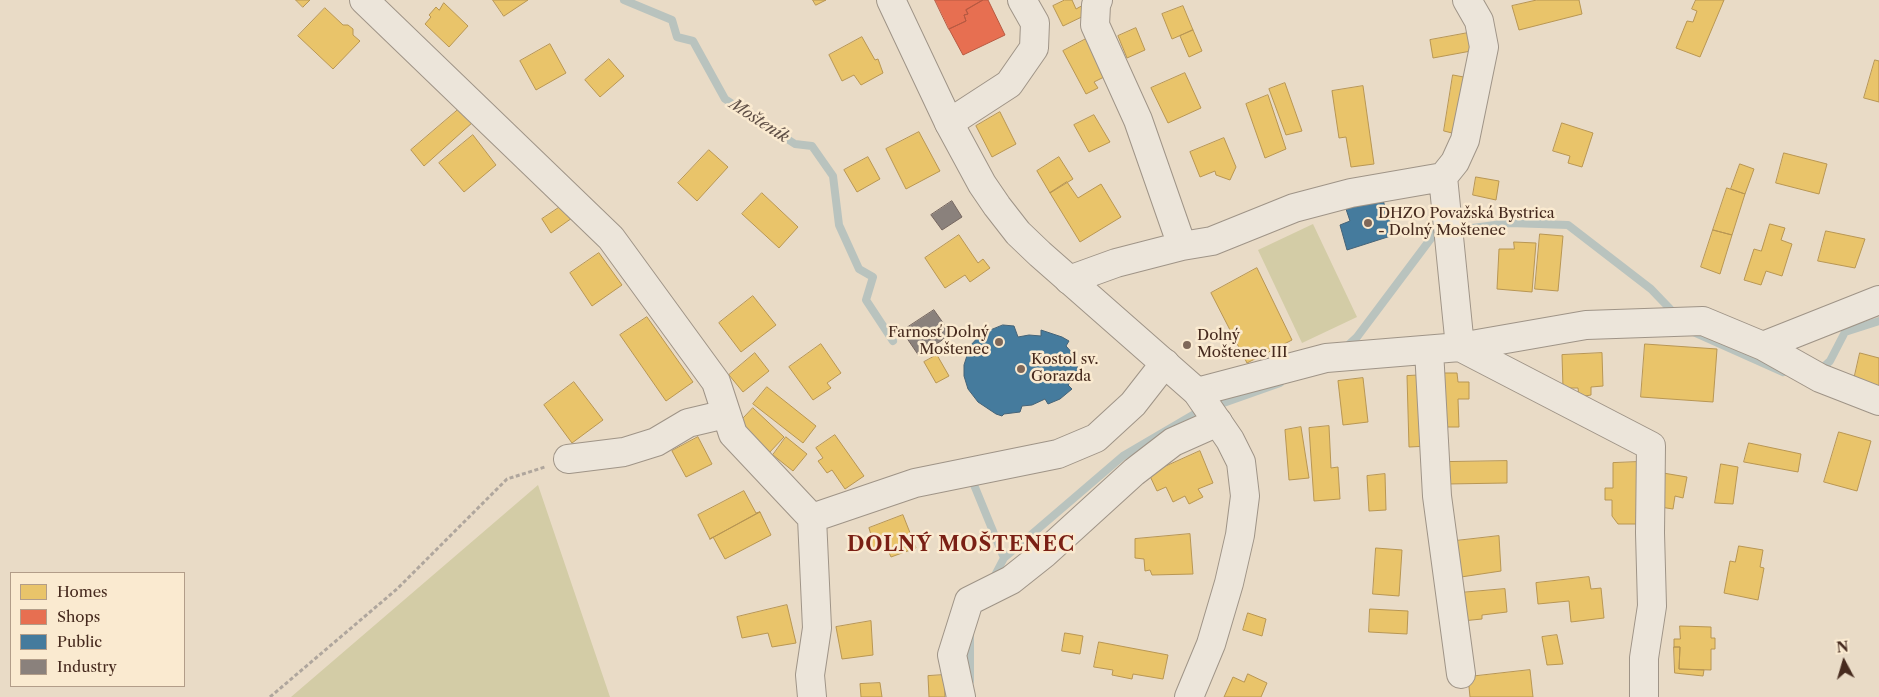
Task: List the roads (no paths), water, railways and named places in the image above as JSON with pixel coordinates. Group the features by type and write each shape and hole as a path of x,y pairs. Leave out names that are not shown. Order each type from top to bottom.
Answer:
{"street":[{"path":"364,0 612,238 716,382 732,434 812,518 817,628 810,675 812,697"},
{"path":"891,0 949,123 982,184 997,206 1018,233 1200,395 1241,462 1245,496 1240,535 1229,583 1211,644 1189,697"},
{"path":"949,123 1009,84 1034,48 1035,24 1022,0"},
{"path":"1098,0 1095,25 1138,120 1182,246"},
{"path":"1069,280 1116,263 1182,246 1212,241 1294,208 1351,193 1443,177 1455,162 1465,140 1484,48 1479,21 1468,0"},
{"path":"1443,177 1450,231 1460,347"},
{"path":"1763,346 1879,300"},
{"path":"1200,395 1337,357 1460,347 1586,325 1703,321 1763,346 1815,375 1879,401"},
{"path":"1460,347 1651,446 1650,533 1652,606 1644,658 1644,697"},
{"path":"1428,350 1437,496 1461,674"},
{"path":"812,518 915,483 1058,454 1096,438 1133,404 1165,363"},
{"path":"568,459 624,452 656,442 688,423 726,414"},
{"path":"961,697 952,655 969,602 1011,580 1045,553 1134,472 1173,442 1218,422"}],"waterway":[{"name":"Mošteník","path":"624,0 672,20 677,37 693,41 725,99 795,144 812,146 833,176 839,225 859,269 873,277 866,300 893,341"},
{"path":"1344,349 1357,337 1435,233 1510,223 1568,225 1651,289 1675,314"},
{"path":"1819,371 1830,361 1845,332 1879,321"},
{"path":"1689,330 1783,372"},
{"path":"1004,558 1123,456 1198,412 1280,383"},
{"name":"Mošteník","path":"972,480 1004,558 992,581"},
{"name":"Mošteník","path":"970,635 970,681"}],"place":[{"name":"DHZO Považská Bystrica - Dolný Moštenec","path":"1368,223"},
{"name":"Farnosť Dolný Moštenec","path":"999,342"},
{"name":"Dolný Moštenec III","path":"1187,345"},
{"name":"Kostol sv. Gorazda","path":"1021,369"}],"district":[{"name":"DOLNÝ MOŠTENEC","path":"961,545"}]}
